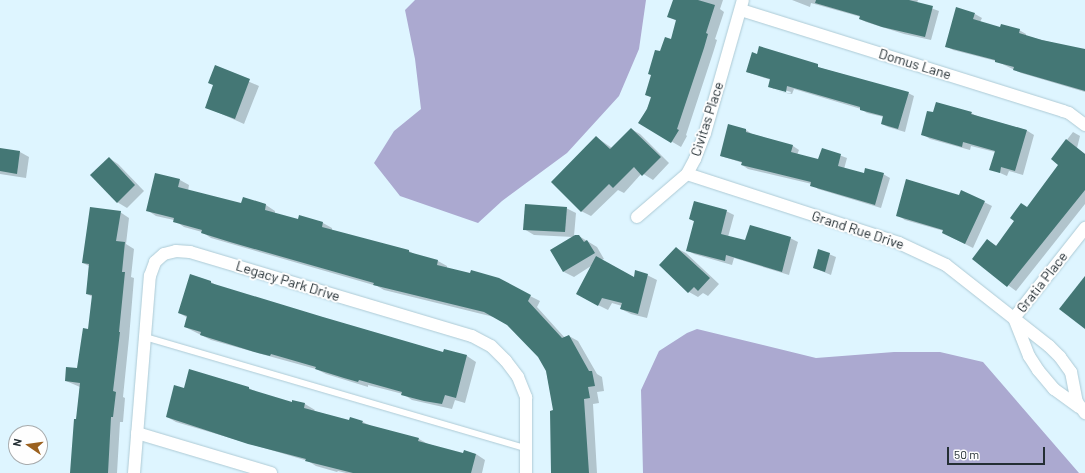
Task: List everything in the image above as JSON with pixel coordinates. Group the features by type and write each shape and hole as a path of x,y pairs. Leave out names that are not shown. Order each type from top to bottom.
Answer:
{"street":[{"name":"Domus Lane","path":"742,5 1069,113 1085,125"},
{"name":"Civitas Place","path":"637,217 686,174 702,140 742,5"},
{"name":"Grand Rue Drive","path":"686,174 915,250 956,271 1049,346 1068,365 1074,380 1077,402 1083,411"},
{"name":"Gratia Place","path":"1014,318 1085,228"},
{"name":"Legacy Park Drive","path":"134,473 150,276 155,262 164,254 176,251 190,252 472,336 491,346 506,361 518,377 526,397 526,473"},
{"name":"Grand Rue Drive","path":"1014,318 1029,356 1042,375 1054,390 1083,411"},
{"path":"137,433 271,473"}],"lane":[{"path":"145,337 525,448"}],"water":[{"path":"415,0 646,0 639,49 619,96 567,153 502,201 478,223 400,196 374,163 394,131 421,109 415,59 405,10"},
{"path":"697,329 816,358 894,352 940,352 983,362 1079,473 643,473 641,390 659,351 687,333"}],"building":[{"path":"673,0 698,0 715,5 706,33 708,34 704,48 677,129 679,130 671,143 638,123 647,109 651,97 645,95 651,75 648,74 655,50 660,51 665,37 671,39 676,20 667,17"},
{"path":"816,0 909,0 933,6 925,37 882,27 859,19 860,16 815,3"},
{"path":"956,7 975,13 973,19 1000,27 1001,24 1020,29 1019,33 1042,40 1085,49 1085,91 1013,70 1014,67 995,62 995,60 945,47"},
{"path":"759,46 818,64 818,67 909,92 898,129 881,124 883,116 860,110 860,107 787,86 786,92 768,87 770,79 746,72 752,52 757,54"},
{"path":"215,65 250,79 235,119 205,108 213,85 208,83"},
{"path":"936,102 1027,130 1015,171 1001,167 1000,173 989,170 995,151 963,142 962,147 921,135 927,111 933,112"},
{"path":"728,124 746,129 746,132 793,145 791,152 818,159 822,148 841,154 838,166 864,173 865,168 884,173 875,205 810,186 811,182 741,165 742,162 720,156"},
{"path":"631,128 661,157 642,176 634,167 613,188 609,184 581,212 551,182 596,136 610,149"},
{"path":"1066,139 1085,154 1085,190 1007,287 972,259 987,239 996,246 1014,221 1010,218 1021,203 1027,207 1058,165 1051,159"},
{"path":"0,148 20,151 17,174 0,171"},
{"path":"109,157 135,185 117,203 90,175"},
{"path":"155,173 180,179 178,187 241,203 243,197 266,204 265,210 298,219 299,215 323,222 322,227 409,250 409,252 438,260 437,265 470,273 471,270 499,278 531,295 528,301 562,338 569,335 589,371 592,371 595,386 588,387 590,398 584,399 589,473 551,473 550,411 553,410 546,371 538,357 507,325 484,312 373,285 374,283 201,233 202,230 173,222 174,218 146,211"},
{"path":"906,179 959,195 961,190 985,201 965,244 942,233 943,230 896,216"},
{"path":"694,201 727,210 721,234 745,240 750,225 791,237 782,272 726,255 725,261 686,251 694,221 689,219"},
{"path":"525,204 567,207 565,232 523,230"},
{"path":"90,207 121,211 116,241 125,242 122,272 125,272 113,391 116,392 113,417 111,417 108,473 70,473 74,419 76,419 80,383 65,381 66,367 77,368 83,328 88,329 92,295 86,294 89,264 82,263"},
{"path":"575,235 579,235 584,242 587,240 595,253 563,272 550,250"},
{"path":"676,247 710,278 698,291 694,287 688,293 659,265"},
{"path":"818,249 830,253 825,272 813,268"},
{"path":"596,256 634,277 635,270 648,274 638,314 620,309 622,303 602,298 598,306 576,294"},
{"path":"190,274 211,281 211,283 323,317 443,352 444,349 467,355 456,398 445,395 442,404 424,401 401,395 402,392 359,380 358,382 315,369 316,367 271,354 270,356 258,353 200,335 201,332 184,327 187,316 178,313"},
{"path":"1085,276 1085,329 1059,309"},
{"path":"189,369 292,402 292,400 305,403 304,408 349,420 350,417 363,421 362,423 419,438 418,441 463,453 464,450 476,454 471,473 353,473 305,461 306,459 248,444 166,417 174,385 184,388"}]}
